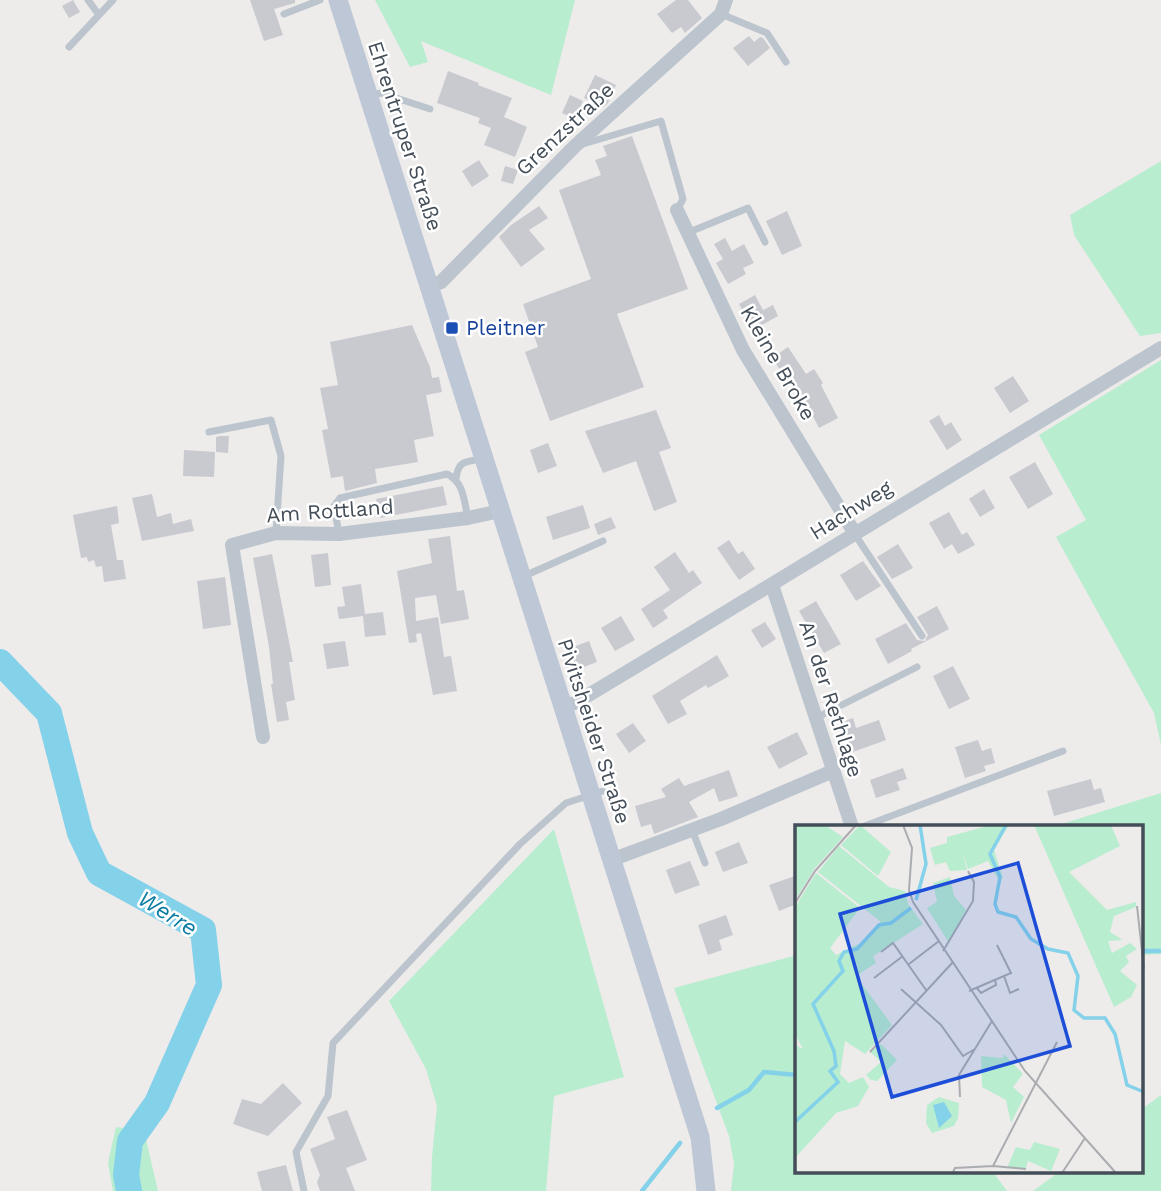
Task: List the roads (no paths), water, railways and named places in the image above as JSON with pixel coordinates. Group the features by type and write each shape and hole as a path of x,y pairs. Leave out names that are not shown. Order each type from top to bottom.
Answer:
{"main road":[{"name":"Ehrentruper Straße","path":"338,0 429,286"},
{"name":"Pivitsheider Straße","path":"429,286 483,458 506,509 521,578 562,706 597,794 611,860 700,1137 706,1191"}],"street":[{"name":"Grenzstraße","path":"429,286 441,282 575,146 721,14 726,0"},
{"name":"Kleine Broke","path":"677,210 743,350 853,532"},
{"name":"Hachweg","path":"562,706 592,694 772,585 853,532 1161,348"},
{"name":"Am Rottland","path":"263,737 232,545 276,533 339,534 468,519 506,509"},
{"name":"An der Rethlage","path":"772,585 851,825"},
{"path":"611,860 692,830 833,771"}],"lane":[{"path":"88,0 99,16"},
{"path":"69,47 113,0"},
{"path":"284,13 320,0"},
{"path":"721,14 767,33 786,62"},
{"path":"368,96 381,93 430,109"},
{"path":"575,146 661,121 683,199 677,210"},
{"path":"686,233 748,208 765,242"},
{"path":"209,432 271,420 281,456 276,533"},
{"path":"456,479 457,468 462,463 483,458"},
{"path":"339,534 334,506 340,498 447,474 460,485 468,519"},
{"path":"853,532 922,636"},
{"path":"521,578 603,541"},
{"path":"815,718 917,667"},
{"path":"867,825 1063,751"},
{"path":"303,1191 296,1152 328,1096 333,1043 520,844 566,803 597,794"},
{"path":"692,830 705,863"}],"waterway":[{"name":"Werre","path":"0,662 49,713 80,833 99,873 203,930 209,985 157,1103 130,1141 126,1175 129,1191"},
{"path":"1144,951 1161,951"},
{"path":"717,1108 749,1090 764,1072 795,1075"},
{"path":"642,1191 680,1143"}],"place":[{"name":"Pleitner","path":"452,328"}]}
